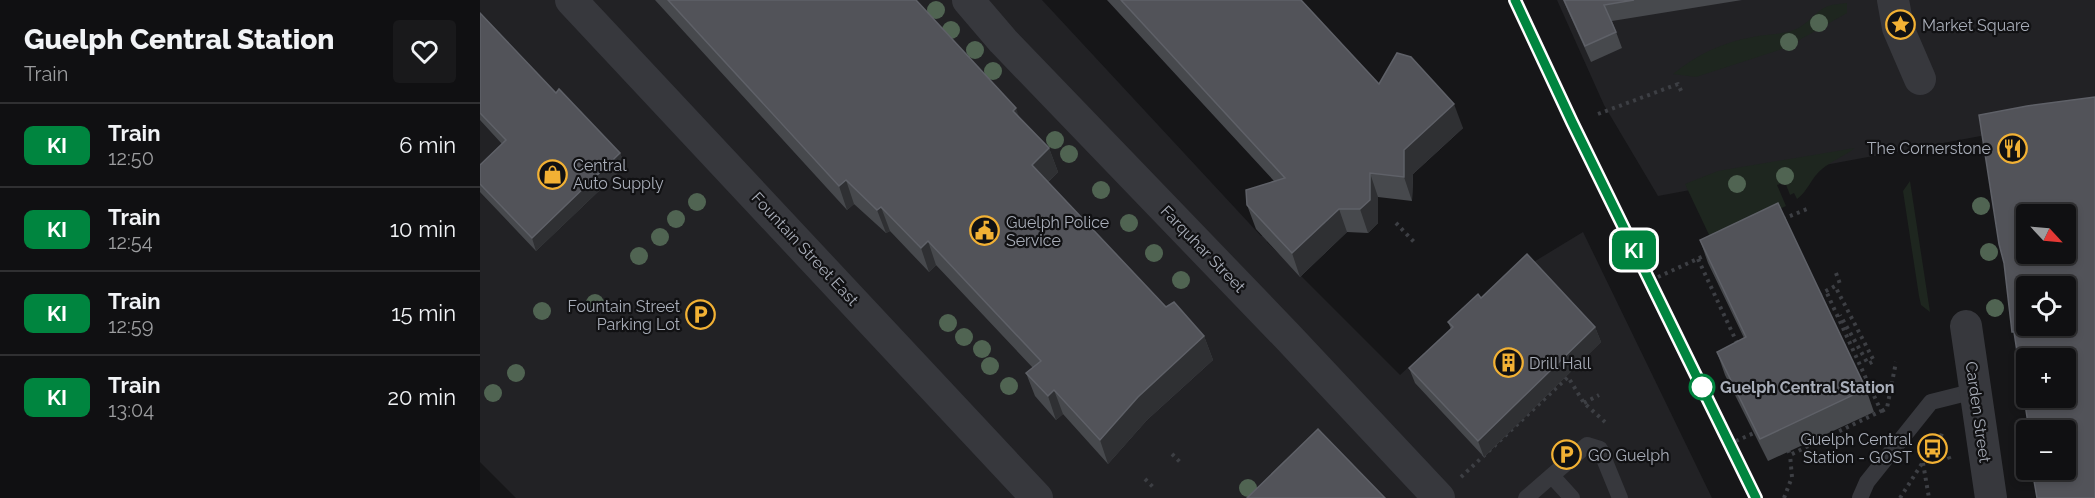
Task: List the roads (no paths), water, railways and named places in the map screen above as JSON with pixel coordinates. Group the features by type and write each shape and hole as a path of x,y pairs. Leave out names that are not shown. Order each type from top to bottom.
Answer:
{"street":[{"name":"Fountain Street East","path":"572,0 1037,498"},
{"name":"Farquhar Street","path":"968,0 1003,41 1322,374 1450,488"},
{"path":"1893,0 1898,28 1920,79"},
{"name":"Carden Street","path":"1966,326 1991,498"}],"lane":[{"path":"1860,498 1867,482 1931,402 1975,391"},
{"path":"1526,498 1587,445 1600,449 1620,498"},
{"path":"1552,476 1572,498"}],"railway":[{"path":"1515,0 1572,122 1756,498"}],"train":[{"name":"KI","path":"1515,0 1572,122 1756,498"}],"place":[{"name":"Market Square","path":"1901,25"},
{"name":"The Cornerstone","path":"2012,148"},
{"name":"Central Auto Supply","path":"552,174"},
{"name":"Guelph Police Service","path":"985,231"},
{"name":"Fountain Street Parking Lot","path":"701,315"},
{"name":"Drill Hall","path":"1508,363"},
{"name":"Guelph Central Station","path":"1702,387"},
{"name":"Guelph Central Station - GOST","path":"1933,448"},
{"name":"GO Guelph","path":"1567,455"}]}
